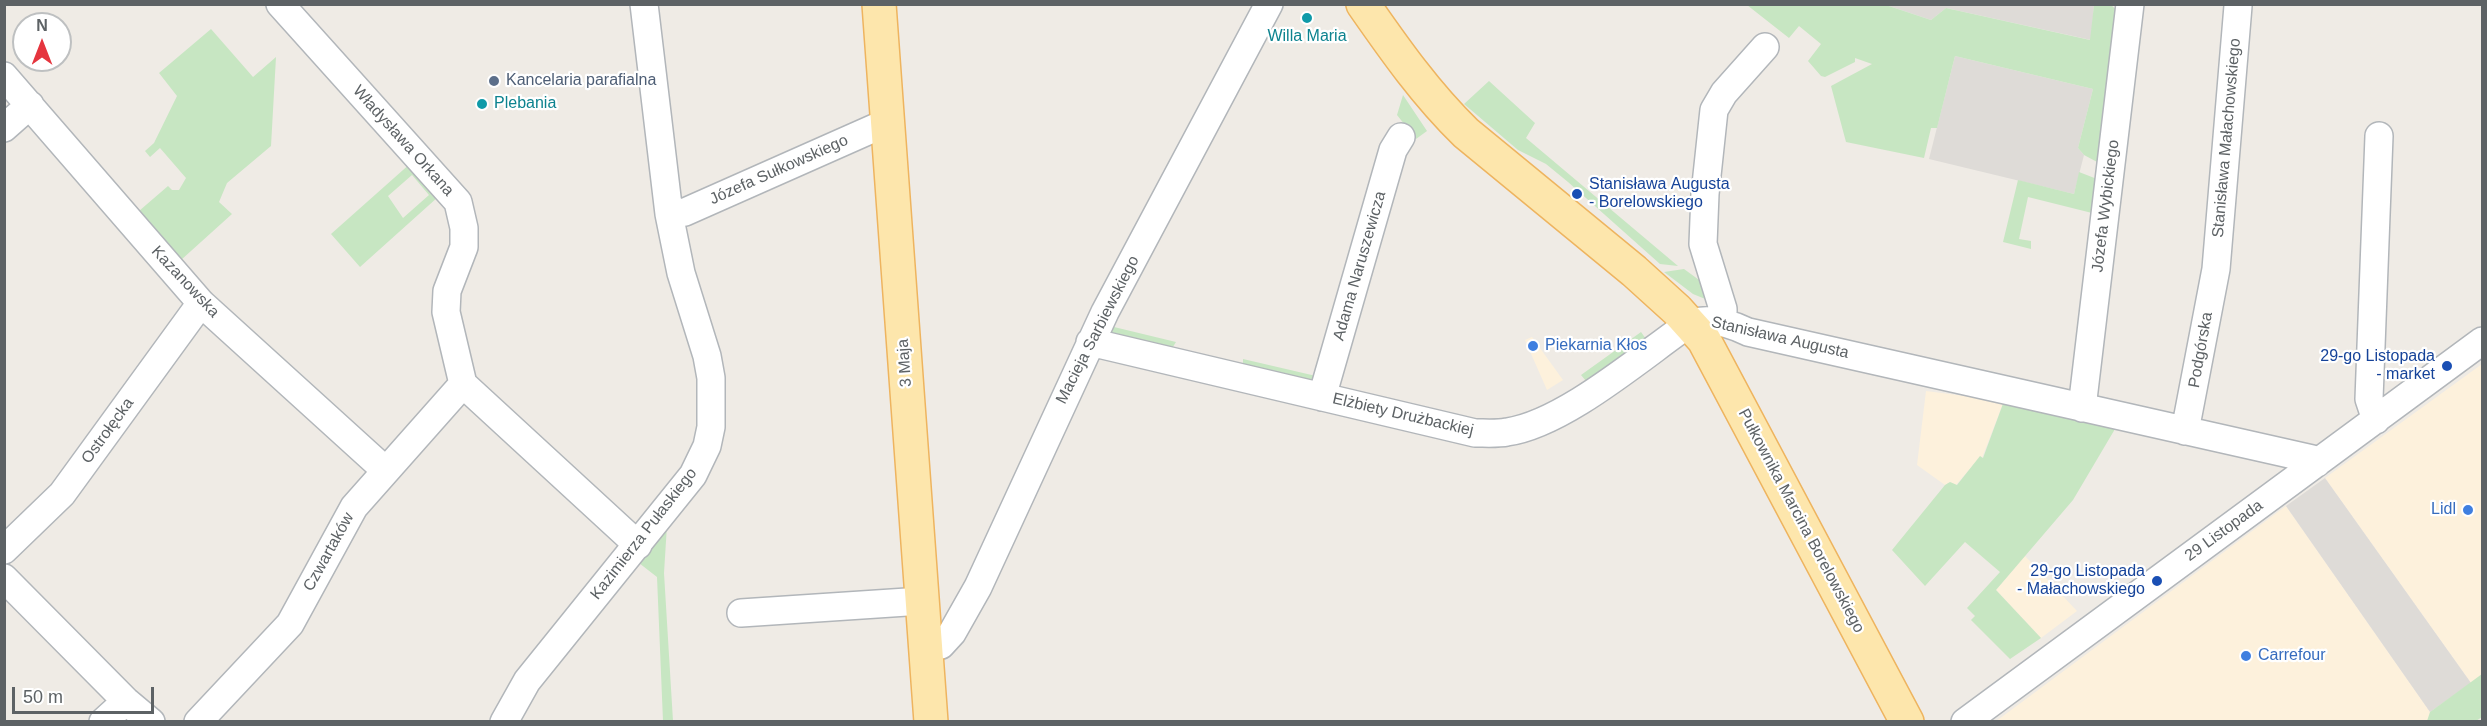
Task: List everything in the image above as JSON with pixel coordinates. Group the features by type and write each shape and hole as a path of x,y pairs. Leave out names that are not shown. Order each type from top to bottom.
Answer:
{"main road":[{"name":"3 Maja","path":"879,4 931,722"},
{"name":"Stanisława Augusta","path":"1363,4 1411,73 1466,133 1634,271 1690,323"},
{"name":"Pułkownika Marcina Borelowskiego","path":"1690,323 1722,372 1907,722"}],"street":[{"name":"Władysława Orkana","path":"280,4 458,202 465,239 447,291 446,312 463,384"},
{"name":"Kazimierza Pułaskiego","path":"504,722 527,681 638,545 697,468 707,446 711,427 711,378 707,356 681,273 669,214 644,4"},
{"name":"Macieja Sarbiewskiego","path":"926,646 941,645 952,633 978,587 1090,342 1269,4"},
{"name":"Józefa Wybickiego","path":"2082,408 2130,4"},
{"name":"Stanisława Małachowskiego","path":"2216,269 2238,6"},
{"path":"1723,322 1724,309 1703,244 1705,194 1714,110 1724,93 1765,47"},
{"name":"Kazanowska","path":"4,76 201,303 386,470"},
{"path":"4,128 30,105"},
{"name":"Józefa Sułkowskiego","path":"669,214 685,212 888,122"},
{"path":"2376,420 2369,399 2379,136"},
{"name":"Adama Naruszewicza","path":"1322,397 1393,150 1401,137"},
{"name":"Podgórska","path":"2185,431 2216,269"},
{"name":"Ostrołęcka","path":"4,550 62,494 201,303"},
{"name":"Stanisława Augusta","path":"1690,323 1702,320 1723,322 1748,332 2312,459 2317,463"},
{"name":"Elżbiety Drużbackiej","path":"1090,342 1475,433 1508,432 1534,424 1574,404 1690,323"},
{"path":"1722,372 1723,348 1730,339 1748,332"},
{"name":"29 Listopada","path":"1965,722 2482,341"},
{"name":"Czwartaków","path":"198,722 290,624 354,507 463,384"},
{"path":"463,384 638,545"},
{"path":"4,578 126,701 151,722"},
{"path":"741,613 922,601"},
{"path":"103,722 126,701"}],"shaded area":[{"path":"1886,5 2094,5 2091,40 1946,8 1931,20"},
{"path":"1955,56 2093,89 2078,148 2084,155 2074,194 1929,159"},
{"path":"1532,337 1563,380 1547,390 1525,340"},
{"path":"2482,364 2482,674 2471,683 2325,478"},
{"path":"1926,391 2004,401 1982,458 1980,457 1956,485 1950,482 1945,485 1917,465"},
{"path":"2325,478 2471,683 2430,712 2286,506"},
{"path":"2286,506 2430,712 2427,722 1995,722"},
{"path":"2025,556 2077,611 2041,638 1996,590"}],"green space":[{"path":"1747,5 1886,5 1931,20 1946,8 2090,40 2094,5 2111,5 2121,14 2099,163 2084,155 2078,148 2093,89 1955,56 1937,128 1931,128 1924,158 1846,142 1831,86 1872,64 1855,58 1855,62 1825,77 1821,76 1808,61 1821,44 1799,26 1789,38"},
{"path":"211,29 253,77 276,57 271,146 227,183 219,202 232,214 181,260 139,211 168,186 172,190 179,190 186,178 160,148 150,157 145,151 154,143 177,96 159,73"},
{"path":"1489,81 1535,123 1526,138 1678,266 1660,264 1546,164 1518,150 1464,104"},
{"path":"1403,95 1427,131 1416,139 1397,115"},
{"path":"412,162 438,197 360,267 331,234","holes":["412,175 429,195 403,218 388,196"]},
{"path":"2079,172 2097,179 2096,214 2028,197 2019,239 2031,241 2031,249 2003,242 2018,180 2074,194"},
{"path":"1684,269 1706,285 1715,303 1693,294 1664,272"},
{"path":"1114,327 1176,342 1171,350 1110,334"},
{"path":"1641,332 1646,339 1586,381 1581,375"},
{"path":"1243,359 1316,376 1315,382 1243,367"},
{"path":"2004,401 2115,429 2073,500 1996,590 2041,638 2010,659 1971,620 1975,616 1967,608 2000,572 1965,542 1925,586 1892,550 1945,485 1950,482 1957,485 1980,456 1983,458"},
{"path":"667,525 664,573 673,721 663,721 657,577 639,563"},
{"path":"2482,674 2482,717 2476,721 2427,721 2430,712"}],"place":[{"name":"Willa Maria","path":"1307,18"},
{"name":"Kancelaria parafialna","path":"494,81"},
{"name":"Plebania","path":"482,104"},
{"name":"Stanisława Augusta - Borelowskiego","path":"1577,194"},
{"name":"Piekarnia Kłos","path":"1533,346"},
{"name":"29-go Listopada - market","path":"2447,366"},
{"name":"Lidl","path":"2468,510"},
{"name":"29-go Listopada - Małachowskiego","path":"2157,581"},
{"name":"Carrefour","path":"2246,656"}]}
